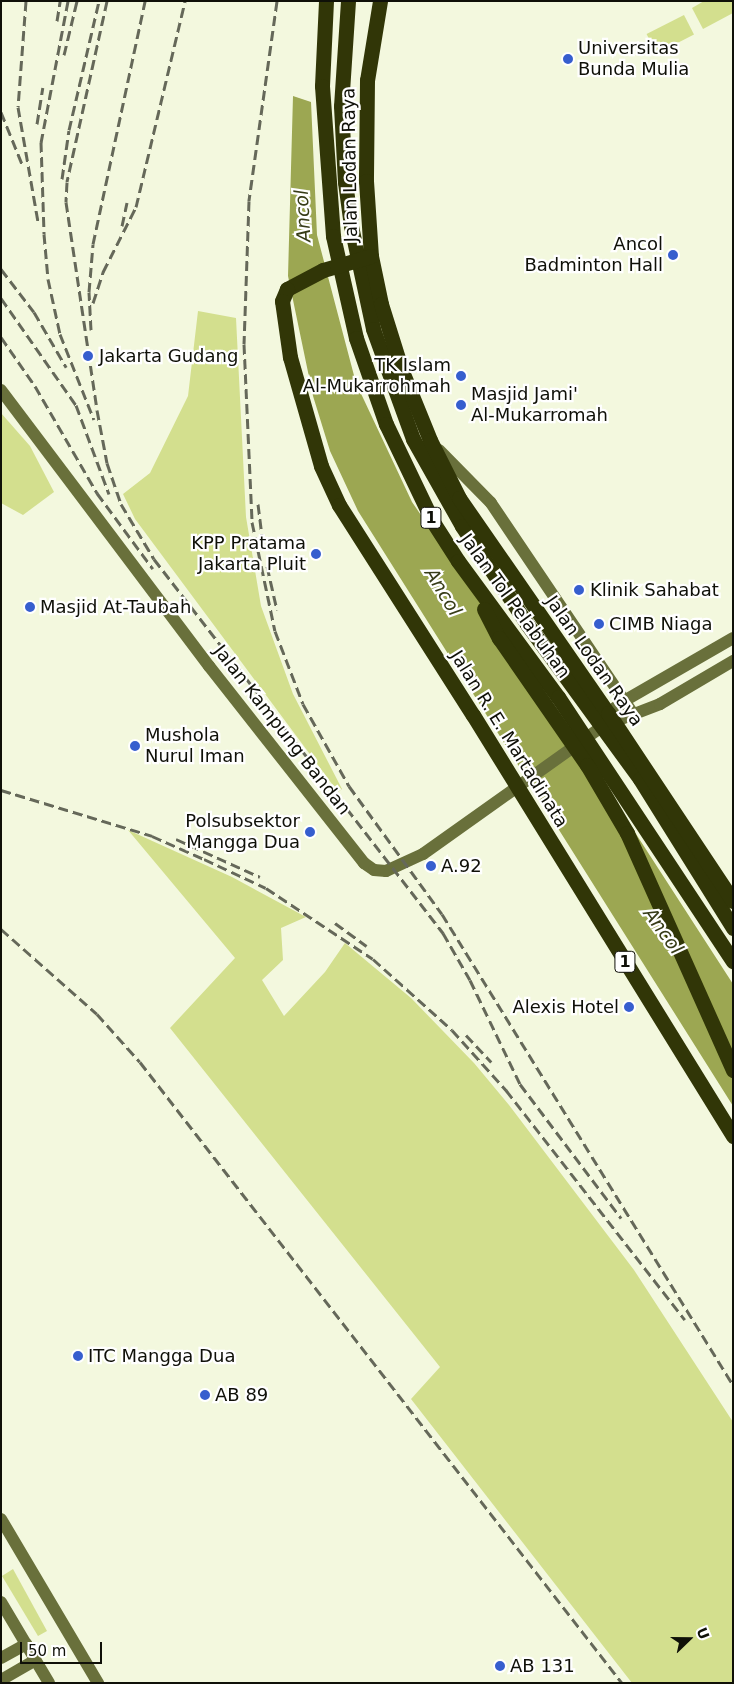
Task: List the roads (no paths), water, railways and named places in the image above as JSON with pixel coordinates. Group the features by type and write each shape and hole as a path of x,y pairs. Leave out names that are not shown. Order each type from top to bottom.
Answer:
{"highway":[{"name":"Jalan Tol Pelabuhan","path":"326,1 322,86 324,156 341,278 356,338 386,424 433,522 458,562 563,705 733,961"},
{"name":"Jalan Tol Pelabuhan","path":"348,1 343,60 342,143 357,266 386,372 413,440 485,561 640,780 733,928"},
{"name":"Jalan Lodan Raya","path":"380,1 367,80 365,124 366,258 394,350 430,440 467,510 733,901"},
{"name":"Jalan R. E. Martadinata","path":"366,258 323,270 287,289 281,312 290,357 321,466 334,495 521,786 733,1136"},
{"path":"485,561 513,585 596,681 643,746 733,883"},
{"path":"458,562 499,638 587,765 627,833 733,1070"}],"street":[{"name":"Jalan Kampung Bandan","path":"1,390 82,502 364,863 374,870 386,871 406,863 521,786 609,720"},
{"name":"Jalan Lodan Raya","path":"430,440 491,503 634,715"},
{"path":"609,720 624,701 733,638"},
{"path":"609,720 634,715 660,704 733,662"},
{"path":"1,1519 98,1683"},
{"path":"1,1602 49,1683"},
{"path":"1,1658 26,1644"},
{"path":"1,1680 35,1660"}],"water":[{"name":"Ancol","path":"293,96 311,102 317,235 356,383 412,502 583,752 733,984 733,1106 358,511 330,451 313,396 288,276"}],"railway":[{"path":"26,1 18,107 38,222"},
{"path":"57,21 60,1"},
{"path":"68,1 41,142 44,234 48,279 60,334 94,420"},
{"path":"64,55 77,1"},
{"path":"62,179 69,130 99,1"},
{"path":"107,1 67,182 66,202 97,410 107,463 121,504 154,559 443,933 470,980 520,1084 621,1218"},
{"path":"91,330 89,292 93,244 145,1"},
{"path":"93,303 103,272 136,207 185,1"},
{"path":"277,1 249,201 244,344 252,522 275,631 303,704 349,786 442,914 733,1385"},
{"path":"37,124 43,87"},
{"path":"1,112 22,164"},
{"path":"122,226 127,203"},
{"path":"1,269 34,312 66,367"},
{"path":"1,298 76,405 109,494"},
{"path":"1,337 35,386 97,493 153,569"},
{"path":"258,504 263,544"},
{"path":"267,566 277,610"},
{"path":"1,790 152,836 204,859 266,888 373,959 452,1030 506,1090 685,1320"},
{"path":"176,839 260,877"},
{"path":"335,923 367,946"},
{"path":"1,929 97,1014 140,1062 622,1683"},
{"path":"466,1035 491,1062"}],"place":[{"name":"Universitas Bunda Mulia","path":"568,59"},
{"name":"Ancol Badminton Hall","path":"673,255"},
{"name":"Jakarta Gudang","path":"88,356"},
{"name":"TK Islam Al-Mukarrohmah","path":"461,376"},
{"name":"Masjid Jami' Al-Mukarromah","path":"461,405"},
{"name":"KPP Pratama Jakarta Pluit","path":"316,554"},
{"name":"Klinik Sahabat","path":"579,590"},
{"name":"Masjid At-Taubah","path":"30,607"},
{"name":"CIMB Niaga","path":"599,624"},
{"name":"Mushola Nurul Iman","path":"135,746"},
{"name":"Polsubsektor Mangga Dua","path":"310,832"},
{"name":"A.92","path":"431,866"},
{"name":"Alexis Hotel","path":"629,1007"},
{"name":"ITC Mangga Dua","path":"78,1356"},
{"name":"AB 89","path":"205,1395"},
{"name":"AB 131","path":"500,1666"}]}
